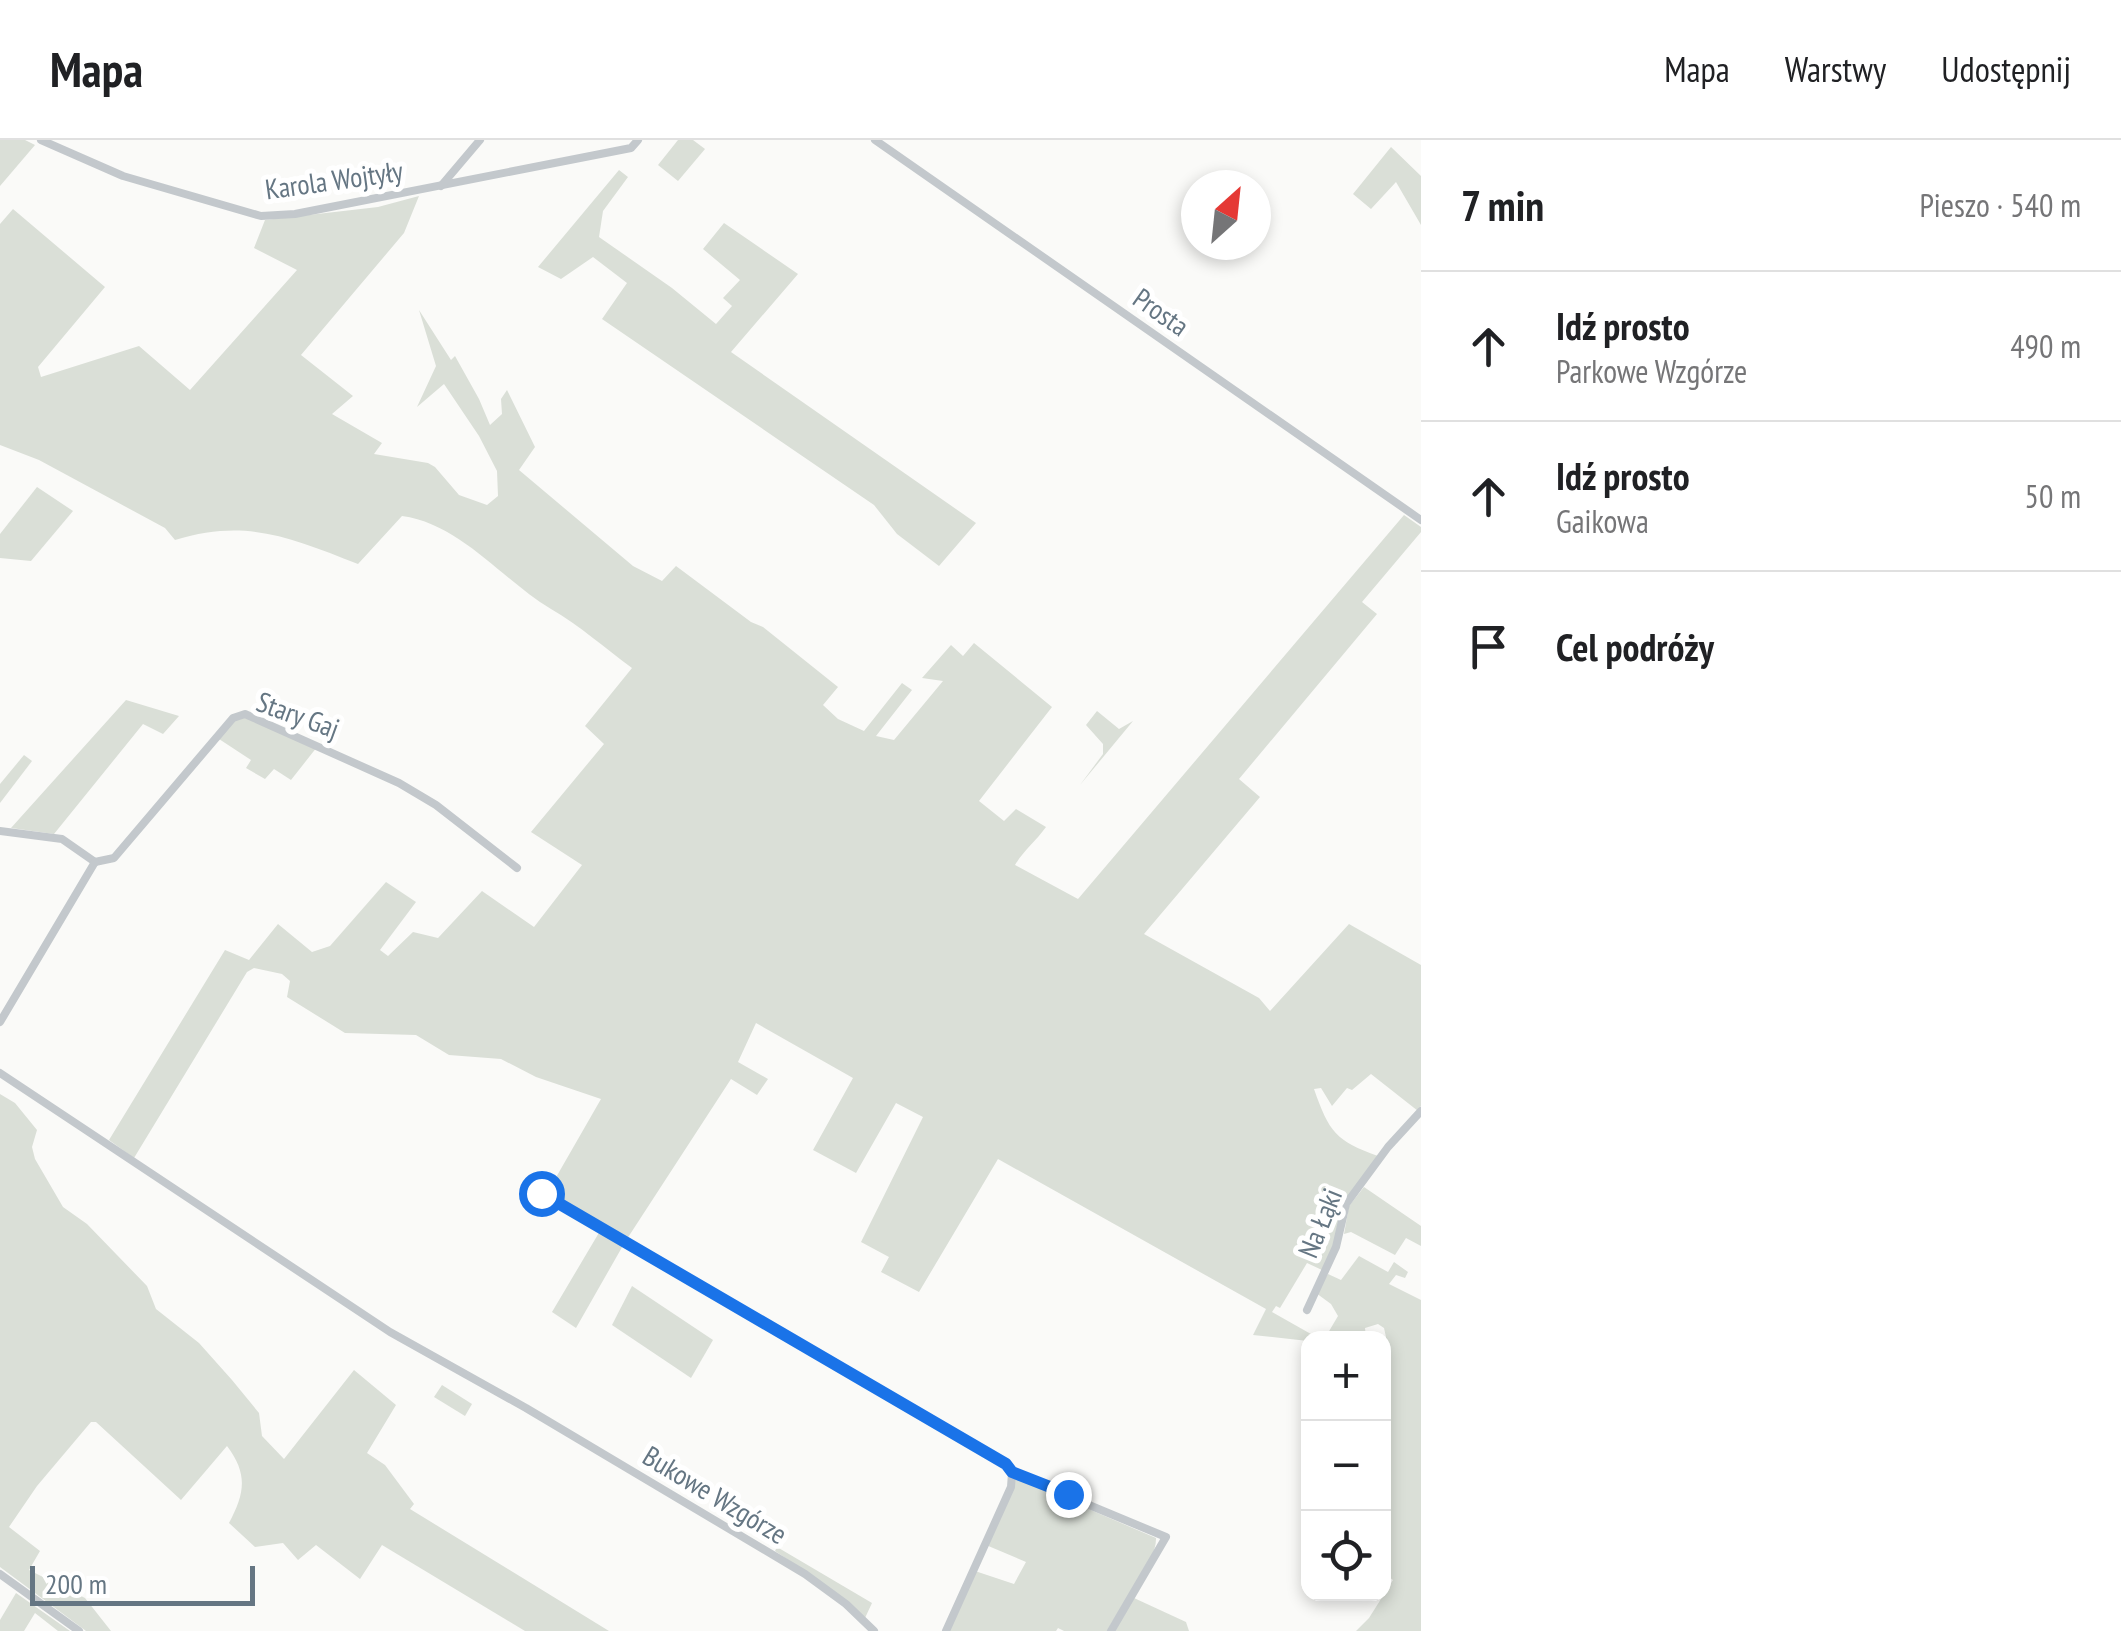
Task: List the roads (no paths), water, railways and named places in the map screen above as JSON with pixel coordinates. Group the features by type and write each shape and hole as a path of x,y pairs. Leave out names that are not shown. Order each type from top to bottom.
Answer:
{"street":[{"name":"Karola Wojtyły","path":"41,140 124,176 262,216 295,214 631,148 638,140"},
{"path":"441,186 480,140"},
{"name":"Prosta","path":"875,140 1421,520"},
{"name":"Stary Gaj","path":"95,862 114,858 233,718 245,714 399,783 436,805 516,868"},
{"path":"0,831 62,839 95,862 0,1022"},
{"name":"Bukowe Wzgórze","path":"0,1073 390,1332 805,1574 874,1631"},
{"name":"Na Łąki","path":"1307,1310 1336,1247 1346,1204 1421,1110"},
{"path":"541,1193 1006,1464 1012,1472 1166,1538 1111,1631"},
{"path":"946,1631 1011,1487 1012,1472"},
{"path":"0,1574 79,1631"}]}
